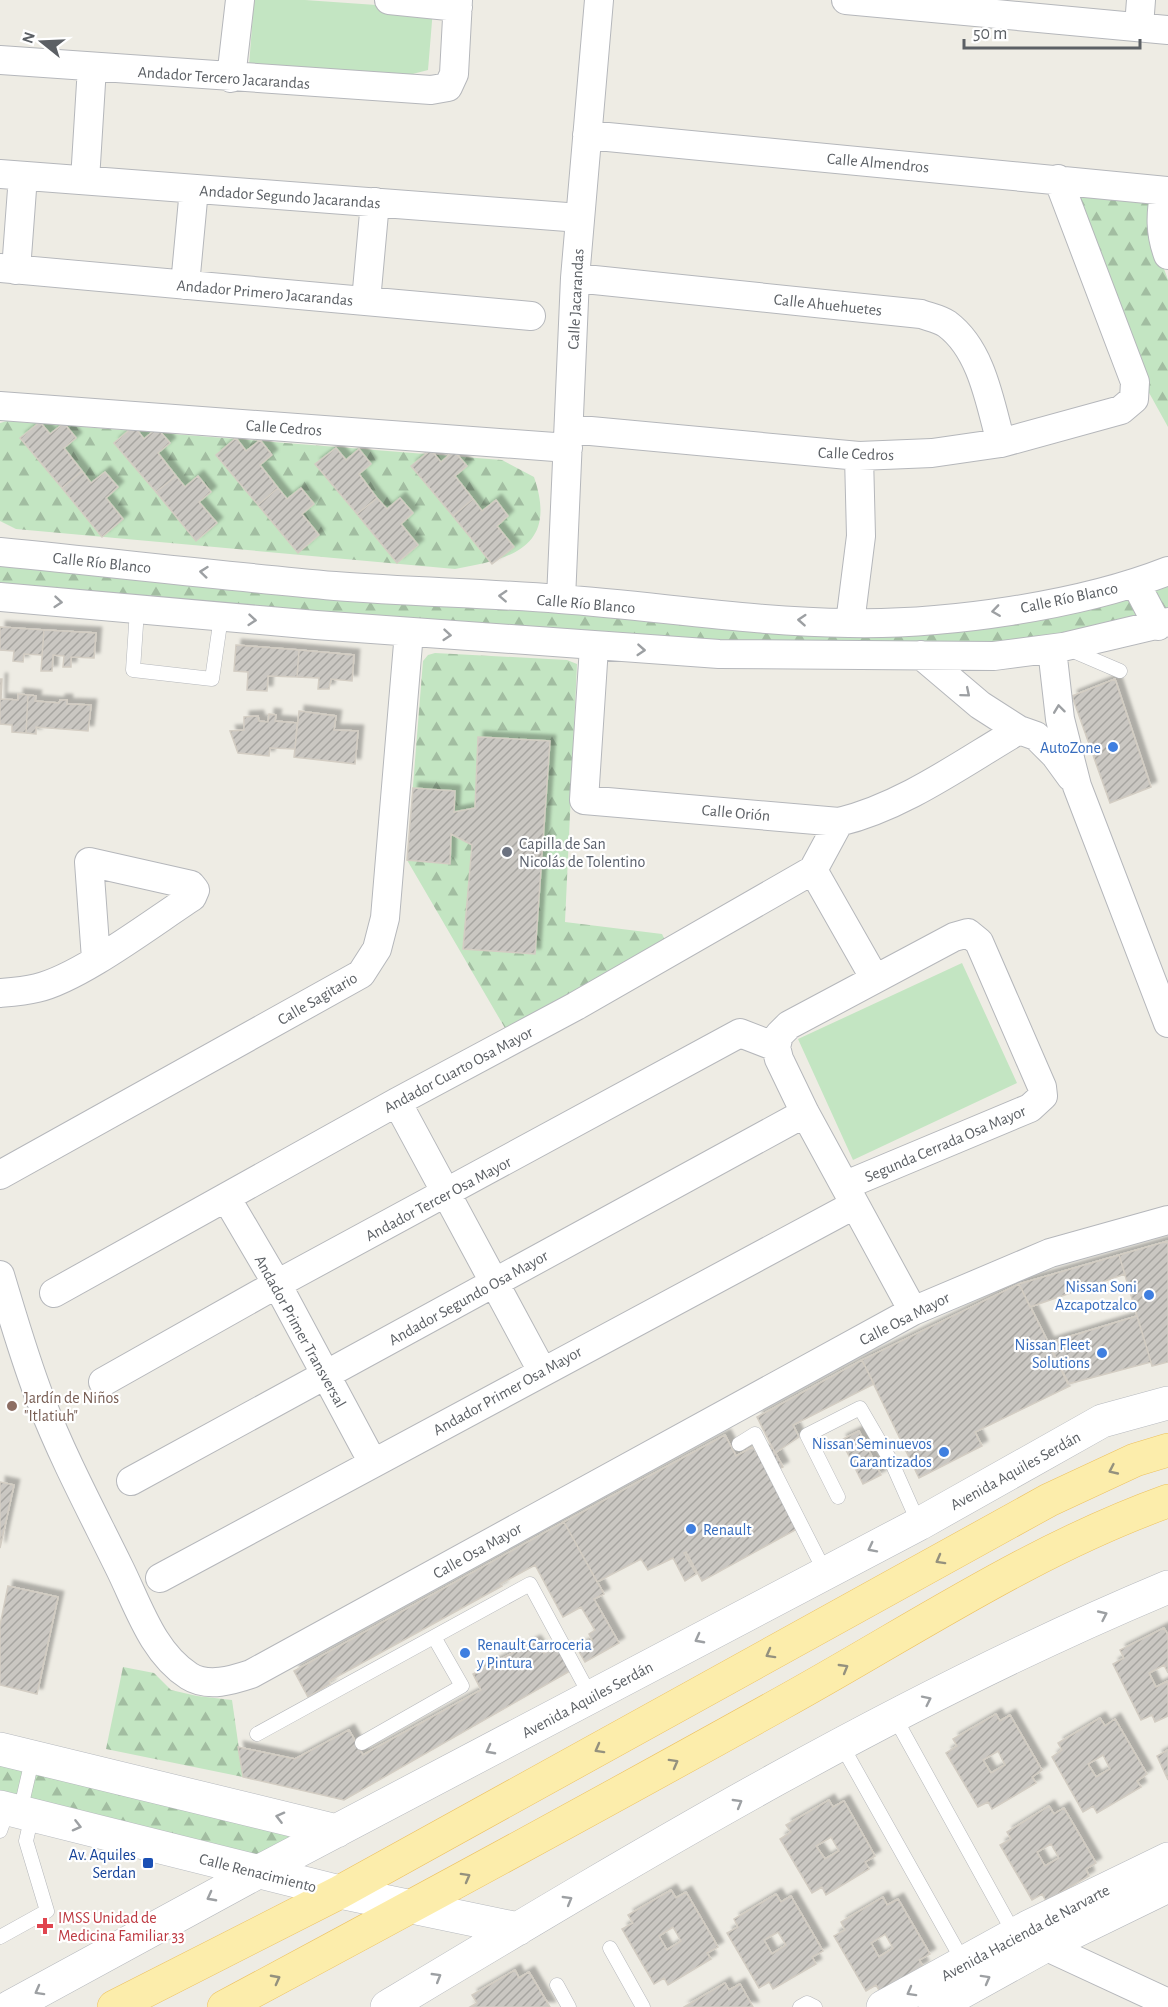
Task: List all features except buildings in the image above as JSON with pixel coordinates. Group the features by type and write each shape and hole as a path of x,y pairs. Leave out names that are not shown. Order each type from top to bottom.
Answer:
{"main road":[{"path":"114,2007 340,1892 1049,1500 1135,1460 1168,1450"},
{"path":"224,2007 783,1703 1040,1557 1120,1518 1168,1502"}],"street":[{"path":"231,78 240,0"},
{"path":"389,0 458,3"},
{"name":"Calle Jacarandas","path":"561,599 575,279 599,0"},
{"path":"846,0 1140,13 1168,30"},
{"name":"Andador Tercero Jacarandas","path":"0,60 231,78 431,90 448,87 454,74 458,3"},
{"path":"85,180 92,67"},
{"name":"Calle Almendros","path":"587,135 1166,191"},
{"path":"8,269 11,175"},
{"name":"Andador Segundo Jacarandas","path":"11,175 580,218"},
{"name":"Calle Cedros","path":"0,406 859,456 932,453 1001,443 1121,410 1134,399 1135,382 1058,179"},
{"path":"185,285 194,189"},
{"path":"1166,191 1161,213 1162,239 1168,255"},
{"path":"366,301 375,202"},
{"name":"Andador Primero Jacarandas","path":"8,269 531,316"},
{"name":"Calle Ahuehuetes","path":"575,279 921,314 945,323 963,338 974,359 1001,443"},
{"path":"850,623 861,536 859,456"},
{"name":"Calle Río Blanco","path":"0,552 336,586 561,599 691,613 850,623 958,617 1045,604 1136,584 1168,571"},
{"path":"0,597 221,617 686,653 994,656 1058,648 1163,624 1136,584"},
{"path":"686,653 691,613"},
{"name":"Calle Sagitario","path":"0,1175 361,974 377,949 385,918 409,632"},
{"name":"Calle Orión","path":"594,647 584,800 839,822 867,815 890,805 1019,730"},
{"path":"1058,648 1060,719 1077,786 1168,1023"},
{"path":"921,655 980,705 1019,730 1036,736 1055,755 1077,786"},
{"path":"839,822 813,870 875,979"},
{"name":"Andador Cuarto Osa Mayor","path":"54,1293 227,1199 397,1102 576,1006 813,870"},
{"name":"Segunda Cerrada Osa Mayor","path":"850,1195 1030,1108 1043,1096 1042,1087 979,942 968,933 954,937 789,1025 779,1035 776,1047 805,1113 913,1311"},
{"path":"0,993 38,988 65,978 96,959"},
{"name":"Andador Tercer Osa Mayor","path":"103,1382 277,1284 740,1034 776,1047"},
{"path":"397,1102 444,1194 542,1371"},
{"name":"Andador Segundo Osa Mayor","path":"131,1481 805,1113"},
{"name":"Andador Primer Osa Mayor","path":"160,1578 542,1371 850,1195"},
{"name":"Andador Primer Transversal","path":"227,1199 277,1284 373,1463"},
{"name":"Calle Osa Mayor","path":"0,1275 42,1402 81,1490 143,1616 165,1657 192,1678 210,1682 231,1681 251,1674 913,1311 1050,1253 1168,1220"},
{"name":"Avenida Aquiles Serdán","path":"10,2007 258,1872 919,1524 1102,1421 1168,1403"},
{"path":"387,2007 518,1929 894,1716 1118,1607 1168,1587"},
{"path":"0,1749 337,1831"},
{"name":"Calle Renacimiento","path":"12,1815 340,1892 518,1929"},
{"name":"Avenida Hacienda de Narvarte","path":"883,2007 1015,1935 1168,1859"},
{"name":"Avenida Hacienda de Narvarte","path":"935,2007 1045,1946 1168,1887"},
{"path":"1045,1946 1168,2003"}],"lane":[{"path":"137,610 133,670 212,679 221,617"},
{"path":"1058,648 1120,670"},
{"path":"838,1497 807,1435 860,1407 892,1462 919,1524"},
{"path":"739,1444 755,1434 825,1572"},
{"path":"257,1734 530,1584 591,1697"},
{"path":"362,1743 462,1686 434,1637"},
{"path":"894,1716 1015,1935"},
{"path":"842,1744 964,1963"},
{"path":"0,1937 47,1911 26,1841 12,1815 33,1756"},
{"path":"610,1948 643,2007"},
{"path":"557,1985 569,2007"},
{"path":"800,2007 807,2003 815,2007"}],"green space":[{"path":"254,0 305,0 433,9 428,70 401,77 249,66"},
{"path":"1070,189 1156,198 1153,238 1168,280 1168,427 1142,380"},
{"path":"7,421 502,460 534,477 540,501 540,520 535,534 525,546 495,560 455,569 16,529 0,521 0,423"},
{"path":"0,560 849,632 1168,579 1168,613 993,648 695,645 0,589"},
{"path":"435,653 567,660 577,664 565,922 662,934 669,948 509,1035 407,860 423,661 428,655"},
{"path":"962,963 1017,1083 853,1160 798,1039"},
{"path":"123,1667 154,1673 171,1690 232,1700 243,1777 106,1749"},
{"path":"0,1762 301,1835 256,1860 0,1794"}],"place":[{"name":"AutoZone","path":"1113,747"},
{"name":"Capilla de San Nicolás de Tolentino","path":"507,852"},
{"name":"Nissan Soni Azcapotzalco","path":"1149,1295"},
{"name":"Nissan Fleet Solutions","path":"1102,1353"},
{"name":"Jardín de Niños \"Itlatiuh\"","path":"12,1406"},
{"name":"Nissan Seminuevos Garantizados","path":"944,1452"},
{"name":"Renault","path":"691,1529"},
{"name":"Renault Carroceria y Pintura","path":"465,1653"},
{"name":"Av. Aquiles Serdan","path":"148,1863"},
{"name":"IMSS Unidad de Medicina Familiar 33","path":"45,1926"}]}
